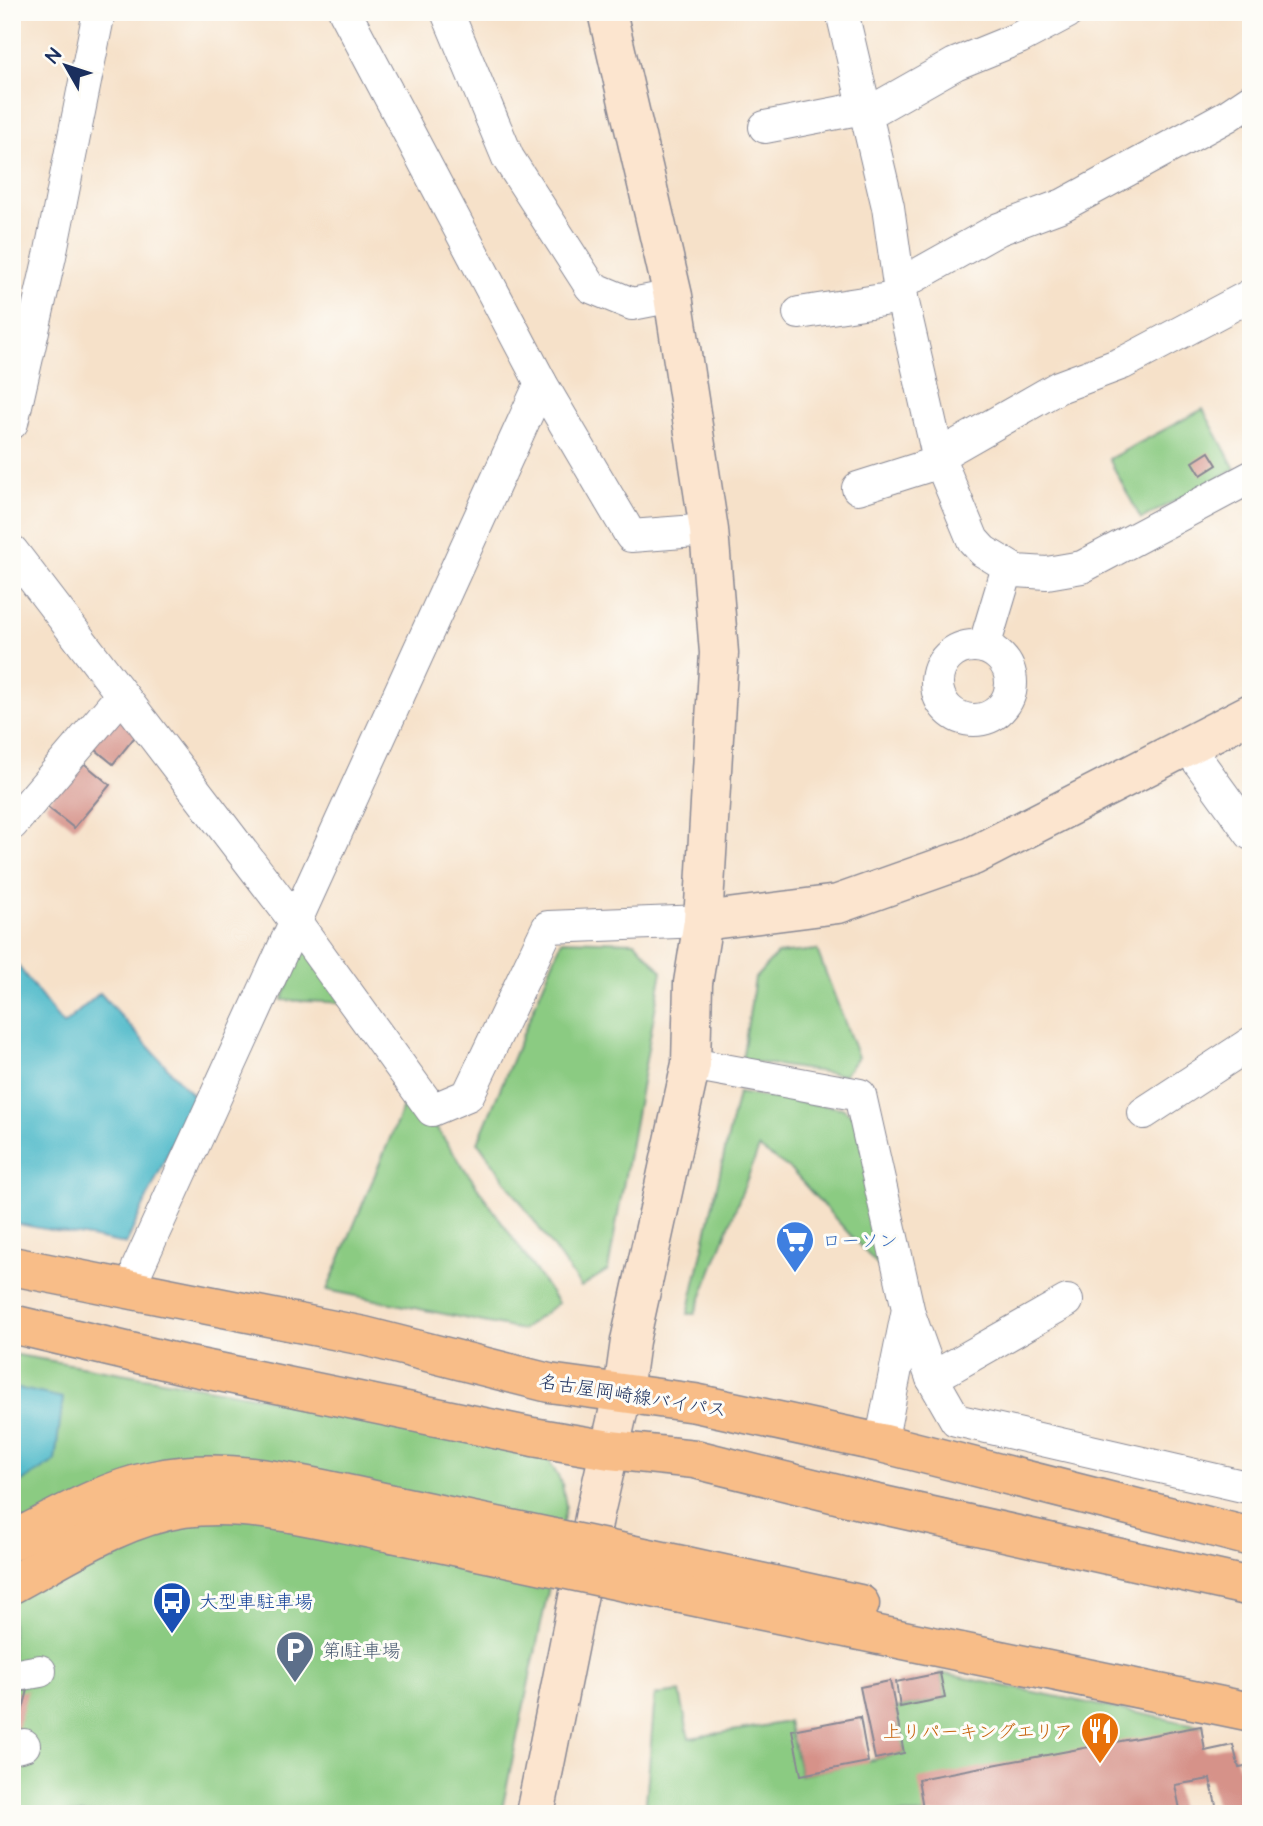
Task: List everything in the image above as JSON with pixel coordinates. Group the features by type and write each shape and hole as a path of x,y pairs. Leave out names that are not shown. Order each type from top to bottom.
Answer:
{"main road":[{"name":"名古屋岡崎線バイパス","path":"12,1266 364,1336 548,1383 623,1391 881,1443 1251,1536"},
{"path":"12,1324 186,1365 533,1437 610,1450 695,1459 865,1501 1251,1587"},
{"path":"12,1541 78,1507 156,1479 232,1475 272,1480 394,1519 684,1580 1251,1689"},
{"path":"12,1584 101,1536 144,1518 184,1508 228,1507 394,1519"},
{"path":"684,1580 1251,1712"}],"street":[{"path":"12,423 50,256 99,12"},
{"path":"345,12 541,383 631,536 709,530"},
{"path":"447,12 508,158 591,287 632,304 673,296"},
{"path":"535,1814 623,1391 630,1341 691,1064 693,983 703,921 719,653 709,530 673,296 607,12"},
{"path":"842,12 888,207 900,291 939,459 973,540 1016,571 1047,573 1082,568 1251,477"},
{"path":"765,127 864,112 955,64 1019,38 1068,12"},
{"path":"799,313 900,291 999,229 1063,205 1227,116 1251,100"},
{"path":"858,488 939,459 1059,387 1123,363 1251,295"},
{"path":"138,1267 541,383"},
{"path":"12,551 295,921 432,1110 468,1095 548,927 703,921 838,904 973,856 1251,713"},
{"path":"984,647 1008,567"},
{"path":"12,824 122,695"},
{"path":"1188,747 1251,834"},
{"path":"1144,1113 1251,1043"},
{"path":"691,1064 860,1095 908,1309 932,1378 956,1420 1251,1488"},
{"path":"932,1378 1067,1301"},
{"path":"881,1443 908,1309"}],"green space":[{"path":"1203,409 1235,469 1141,519 1109,459"},
{"path":"562,940 635,942 662,971 608,1270 581,1287 478,1142"},
{"path":"304,946 347,1003 282,1000"},
{"path":"817,950 858,1057 844,1075 742,1060 755,978 777,954"},
{"path":"410,1090 558,1303 522,1330 327,1290"},
{"path":"738,1093 842,1108 856,1118 892,1281 793,1172 759,1148 695,1314 688,1314"},
{"path":"12,1354 259,1397 548,1458 562,1484 566,1506 501,1814 12,1814"},
{"path":"940,1673 1201,1726 924,1814 645,1814 655,1695 680,1692 689,1738 788,1722 801,1775 904,1753 895,1709 945,1698"}],"water":[{"path":"12,958 63,1025 100,993 194,1097 126,1244 12,1223"},
{"path":"12,1387 63,1398 55,1461 12,1488"}],"building":[{"path":"1209,452 1217,465 1201,475 1193,462"},
{"path":"115,715 138,733 113,764 90,745"},
{"path":"81,761 110,785 74,828 45,805"},
{"path":"940,1673 945,1698 900,1707 896,1682"},
{"path":"890,1681 904,1753 875,1759 860,1687"},
{"path":"28,1690 16,1735 12,1736 12,1693"},
{"path":"860,1717 868,1762 801,1775 792,1730"},
{"name":"上りパーキングエリア","path":"1201,1726 1205,1751 1233,1745 1239,1768 1251,1766 1251,1810 1218,1814 1210,1779 1175,1785 1181,1814 924,1814 918,1779"}],"place":[{"name":"ローソン","path":"795,1274"},
{"name":"大型車駐車場","path":"172,1635"},
{"name":"第1駐車場","path":"295,1684"},
{"name":"上りパーキングエリア","path":"1100,1765"}]}
